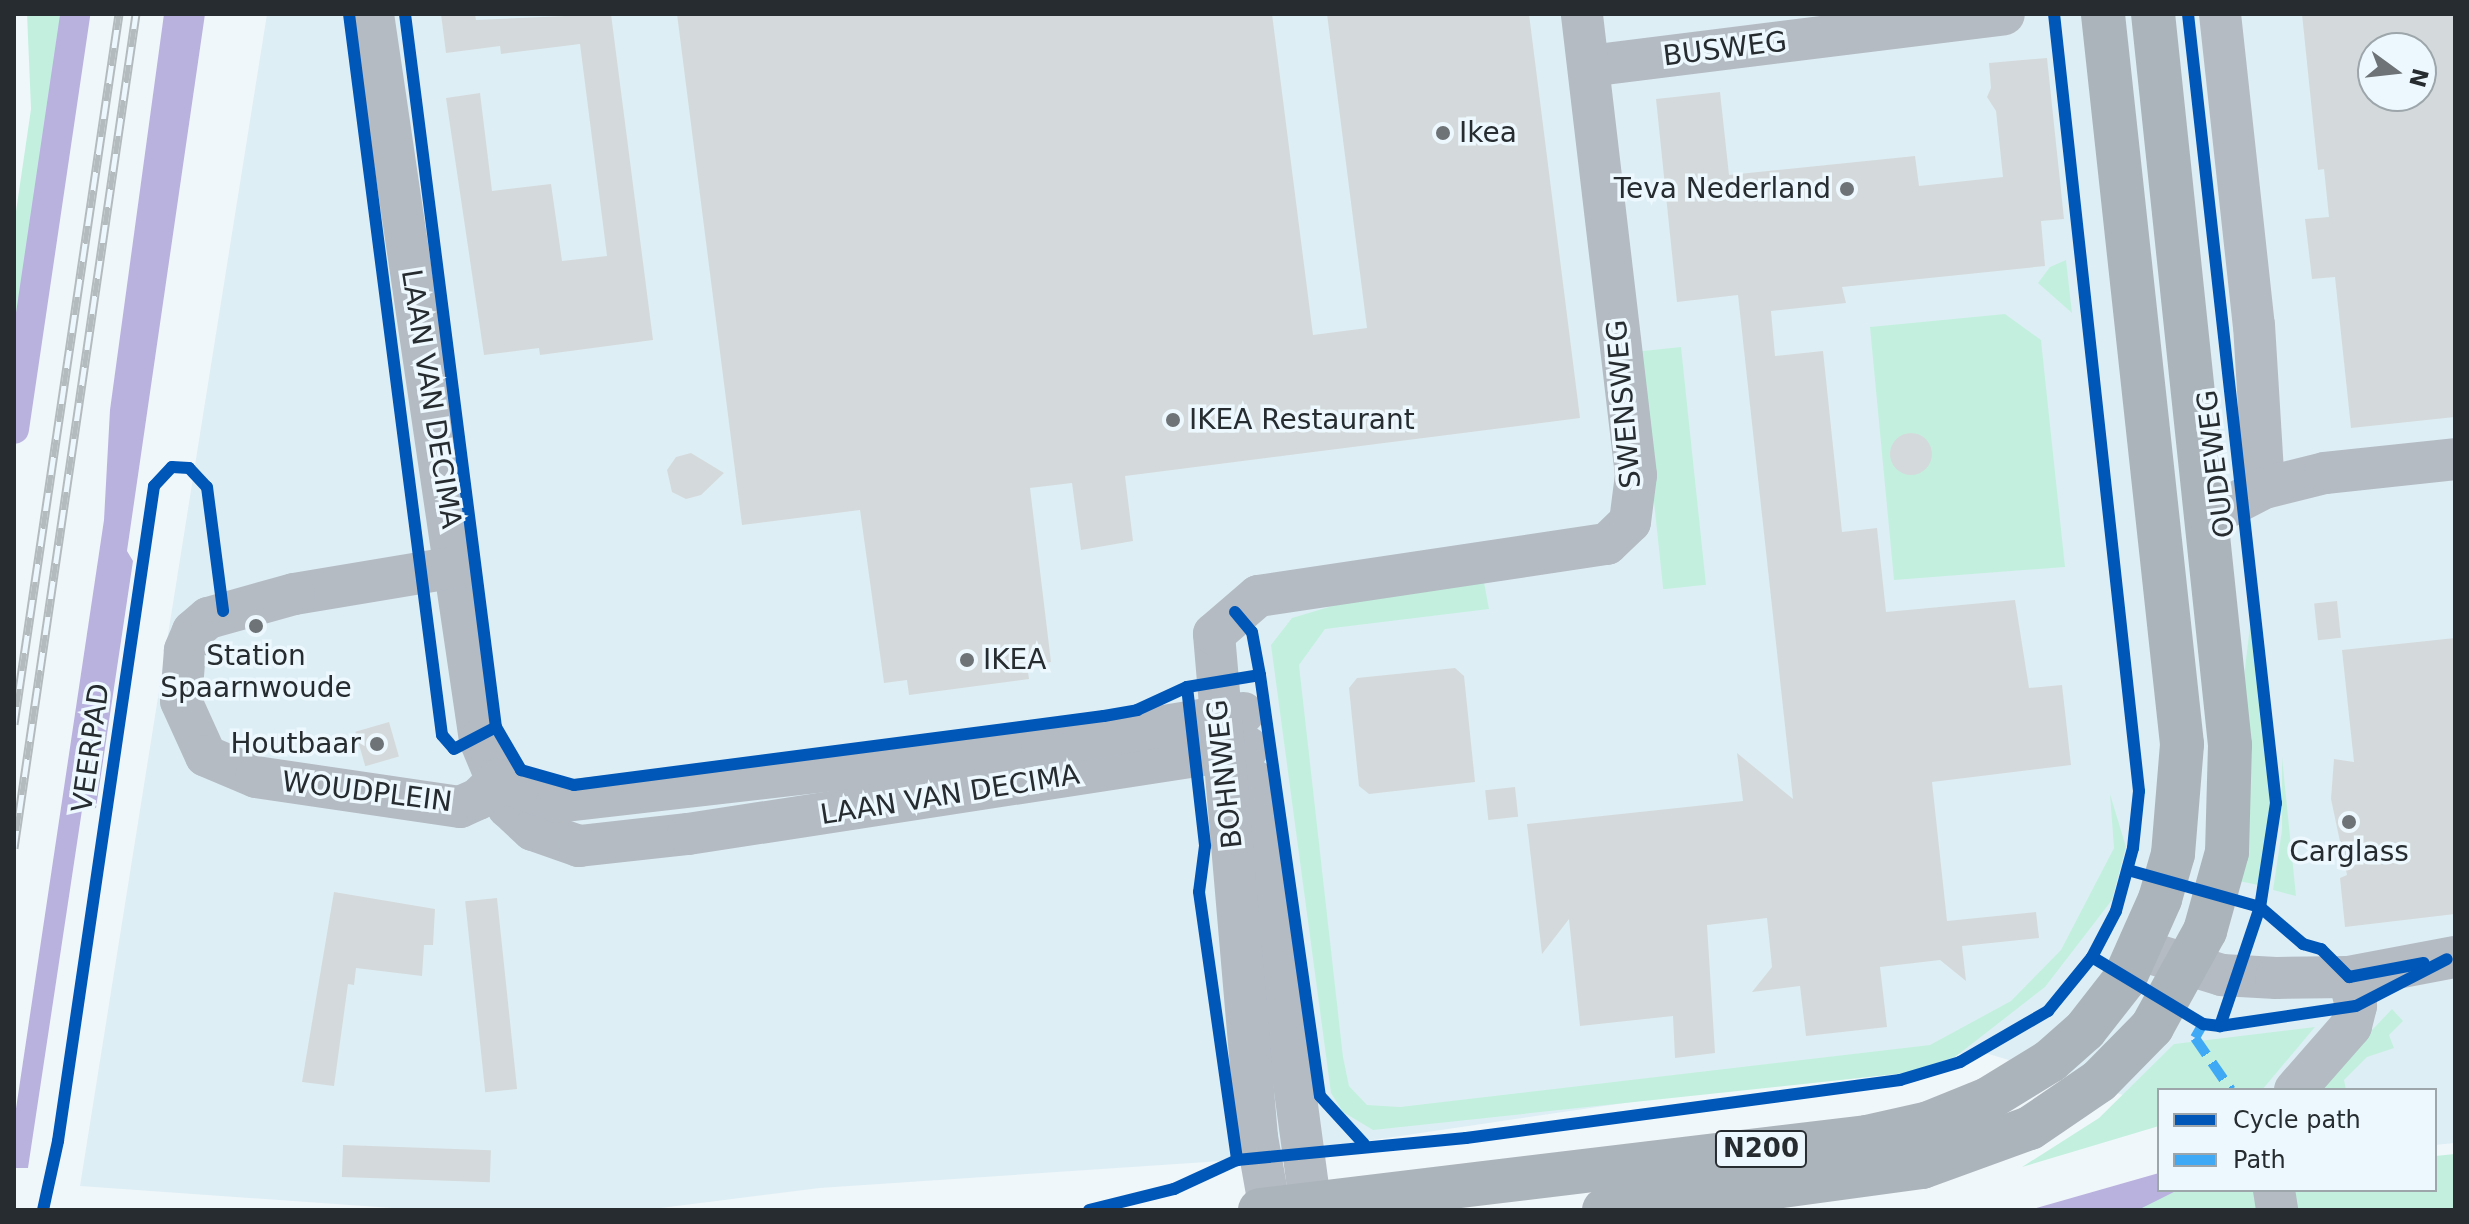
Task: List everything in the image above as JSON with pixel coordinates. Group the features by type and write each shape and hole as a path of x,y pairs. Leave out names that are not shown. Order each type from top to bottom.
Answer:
{"main road":[{"name":"N200","path":"1285,1208 1867,1137 1929,1123 1988,1099 2060,1053 2101,1012 2140,950 2173,854 2182,744 2103,14"},
{"name":"OUDEWEG","path":"2153,14 2230,745 2231,800 2217,896 2189,966"},
{"name":"N200","path":"1604,1210 1922,1167 2001,1141 2099,1081 2152,1027 2189,966"}],"street":[{"name":"LAAN VAN DECIMA","path":"373,14 480,740 508,807 533,830 579,846 1004,789 1145,765 1233,732"},
{"name":"SWENSWEG","path":"1235,612 1258,596 1607,544 1630,522 1636,475 1582,14"},
{"name":"OUDEWEG","path":"2220,14 2254,325 2263,473"},
{"name":"BUSWEG","path":"1589,66 1996,15"},
{"path":"2206,518 2263,473 2325,473 2455,459"},
{"name":"WOUDPLEIN","path":"456,567 245,605 208,618 193,631 181,668 181,701 206,756 233,771 285,784 460,807 478,799 498,780"},
{"name":"BOHNWEG","path":"1235,612 1228,809 1246,966 1257,1137 1285,1208"},
{"name":"LAAN VAN DECIMA","path":"498,780 557,802 1042,746 1233,732"},
{"name":"BOHNWEG","path":"1233,732 1285,1208"},
{"name":"LAAN VAN DECIMA","path":"1145,765 1196,778 1228,809"},
{"path":"2140,950 2235,977 2349,977 2455,957"},
{"path":"2297,1088 2351,1026 2356,1006 2349,977"}],"shaded area":[{"path":"164,14 205,14 127,551 133,561 96,808 82,810 28,1168 14,1168 14,1122 104,520 110,410"},
{"path":"267,14 2455,14 2455,1143 2437,1145 2437,1088 2157,1088 2157,1105 1979,1051 1237,1160 820,1188 645,1210 420,1210 80,1186"},
{"path":"2157,1174 2157,1192 2174,1192 2138,1210 2029,1210"}],"green space":[{"path":"27,14 65,14 14,378 14,225 31,109"},
{"path":"2066,260 2072,313 2038,283 2050,267"},
{"path":"2005,314 2041,340 2065,567 1894,580 1870,327"},
{"path":"1681,347 1706,585 1663,589 1638,351"},
{"path":"1484,582 1489,609 1325,629 1299,665 1343,1057 1349,1086 1367,1105 1400,1107 1930,1045 2011,1001 2061,950 2114,848 2110,794 2126,847 2112,900 2045,987 1955,1057 1906,1073 1373,1130 1343,1112 1331,1093 1271,645 1292,618 1359,598"},
{"path":"2251,618 2270,805 2258,885 2239,881 2244,677"},
{"path":"2282,757 2296,896 2273,890 2282,830"},
{"path":"2392,1009 2403,1021 2389,1035 2394,1048 2367,1057 2344,1080 2346,1088 2317,1088"},
{"path":"2315,1027 2264,1088 2157,1088 2157,1127 2022,1167 2099,1118 2174,1044"},
{"path":"2455,1154 2455,1210 2295,1210 2293,1192 2437,1192 2437,1156"},
{"path":"2174,1192 2262,1192 2265,1210 2134,1210"}],"building":[{"path":"441,14 475,14 476,20 611,14 653,340 540,355 539,348 484,355 446,98 480,93 492,191 551,184 562,261 607,256 580,44 501,54 500,46 446,53"},
{"path":"677,14 1272,14 1313,335 1367,328 1327,14 1529,14 1580,418 1125,476 1133,541 1081,550 1072,483 1030,488 1051,662 1027,665 1029,679 909,695 907,680 884,683 860,510 742,525"},
{"path":"2302,14 2455,14 2455,417 2351,428 2335,277 2312,279 2305,219 2329,217 2324,169 2318,170"},
{"path":"2047,58 2064,219 2041,221 2045,266 1842,287 1846,303 1771,311 1775,356 1823,351 1842,532 1877,528 1886,612 2015,600 2029,688 2062,685 2071,765 1932,782 1947,921 2036,912 2039,938 1962,946 1966,981 1940,960 1880,967 1887,1027 1806,1036 1800,986 1752,992 1772,967 1767,918 1707,925 1715,1053 1675,1058 1673,1016 1580,1026 1569,919 1542,954 1527,824 1743,801 1737,753 1793,799 1738,295 1677,302 1656,99 1720,92 1729,175 1915,156 1919,186 2003,177 1996,111 1987,97 1991,88 1989,63"},
{"path":"1911,433 1926,439 1932,454 1926,469 1911,475 1896,469 1890,454 1896,439"},
{"path":"691,453 724,473 701,495 686,499 672,492 667,470 676,457"},
{"path":"2337,601 2341,638 2318,640 2314,603"},
{"path":"2455,638 2455,914 2345,927 2340,878 2347,875 2331,799 2334,759 2354,762 2342,650"},
{"path":"1455,668 1464,676 1475,782 1369,794 1359,786 1349,688 1357,678"},
{"path":"389,722 399,757 365,766 355,732"},
{"path":"1515,787 1518,817 1488,820 1485,790"},
{"path":"334,892 435,909 433,945 424,945 422,976 356,968 354,985 348,984 334,1086 302,1082"},
{"path":"497,898 517,1089 485,1092 465,901"},
{"path":"343,1145 491,1150 490,1182 342,1177"}],"waterway":[{"path":"14,429 75,14"}],"railway":[{"path":"14,724 119,14"},
{"path":"14,848 136,14"}],"marked path":[{"path":"2203,1024 2195,1038 2230,1088"}],"cycle path":[{"path":"349,14 442,735 454,749 496,727"},
{"path":"405,14 496,727 521,770 574,785 1104,716 1137,710 1187,687 1260,675"},
{"path":"1089,1210 1174,1189 1237,1160 1466,1138 1900,1080 1960,1062 2048,1011 2092,957 2116,911 2133,848 2139,791 2054,14"},
{"path":"2188,14 2276,803 2260,907 2220,1026"},
{"name":"VEERPAD","path":"43,1210 58,1141 154,486 172,467 189,468 207,487 223,611"},
{"path":"1235,612 1252,632 1260,675 1320,1096 1364,1144"},
{"path":"1187,687 1205,846 1199,892 1237,1160"},
{"path":"2128,870 2260,907 2303,944 2321,949 2349,977 2424,963"},
{"path":"2092,957 2203,1024 2220,1026 2356,1006 2447,959"}],"place":[{"name":"Ikea","path":"1443,133"},
{"name":"Teva Nederland","path":"1847,189"},
{"name":"IKEA Restaurant","path":"1173,420"},
{"name":"Station Spaarnwoude","path":"256,626"},
{"name":"IKEA","path":"967,660"},
{"name":"Houtbaar","path":"377,744"},
{"name":"Carglass","path":"2349,822"}]}
